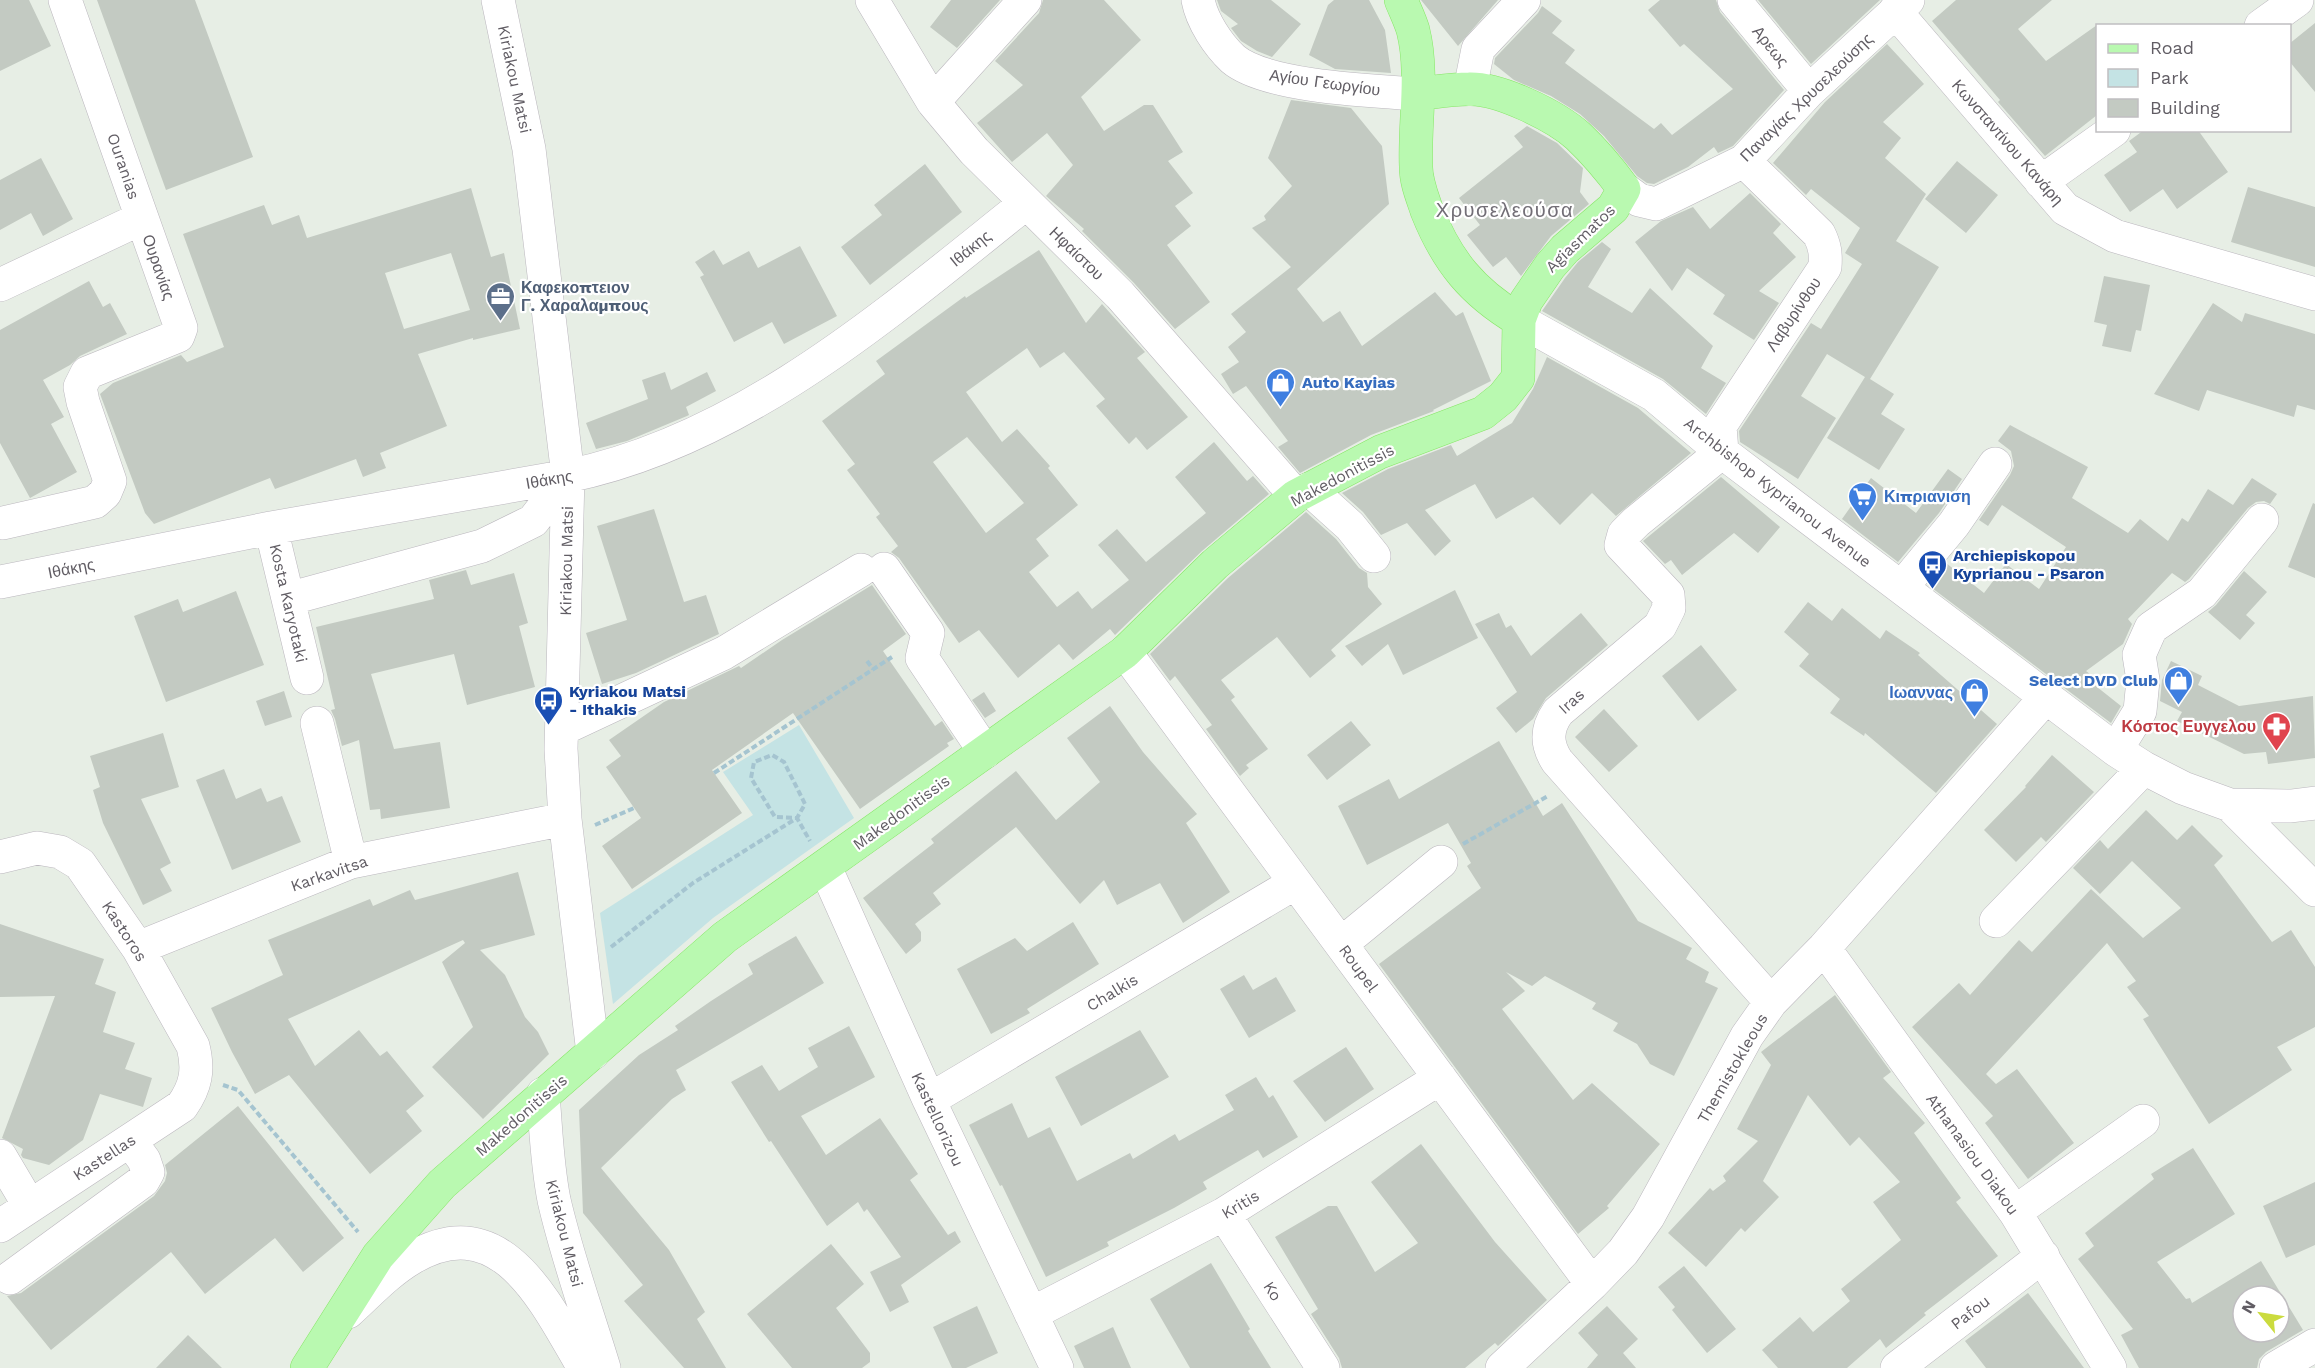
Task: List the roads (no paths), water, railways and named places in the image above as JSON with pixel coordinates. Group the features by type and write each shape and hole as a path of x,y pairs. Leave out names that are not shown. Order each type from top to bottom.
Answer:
{"main road":[{"name":"Archbishop Kyprianou Avenue","path":"1401,0 1413,30 1416,53 1418,187 1437,236 1452,261 1475,289 1494,305 1519,320"},
{"name":"Παναγίας Χρυσελεούσης","path":"1418,93 1470,88 1525,103 1576,134 1600,158 1624,189"},
{"name":"Agiasmatos","path":"1519,320 1526,301 1539,279 1565,249 1613,208 1624,189"},
{"name":"Makedonitissis","path":"307,1368 378,1256 442,1185 543,1094 725,937 1125,652 1215,564 1303,492 1380,452 1483,413 1503,397 1518,378 1519,320"}],"street":[{"name":"Ouranias","path":"0,285 142,218 65,0"},
{"name":"Kiriakou Matsi","path":"498,0 529,149 568,476 562,729 566,828 592,1053"},
{"name":"Ηφαίστου","path":"872,0 933,102 974,151 1120,295 1303,492 1350,526 1374,556"},
{"path":"933,102 1025,0"},
{"name":"Αγίου Γεωργίου","path":"1198,0 1214,36 1234,59 1249,68 1273,78 1351,89 1418,93"},
{"path":"1470,88 1478,49 1524,0"},
{"name":"Αρεως","path":"1734,0 1809,91"},
{"path":"2264,24 2297,0"},
{"name":"Παναγίας Χρυσελεούσης","path":"1624,189 1639,200 1656,204 1744,161 1809,91 1902,5"},
{"name":"Κωνσταντίνου Κανάρη","path":"1902,5 2065,209 2115,236 2315,294"},
{"path":"2042,182 2111,132"},
{"name":"Λαβυρίνθου","path":"1722,452 1720,426 1825,267 1826,256 1819,234 1744,161"},
{"name":"Ιθάκης","path":"0,582 271,528 568,476 598,470 650,454 722,419 802,374 921,288 1026,203"},
{"name":"Ουρανίας","path":"3,524 95,502 105,493 110,481 82,402 80,387 87,373 178,336 181,328 142,218"},
{"name":"Archbishop Kyprianou Avenue","path":"1519,320 1654,394 1722,452 2116,750 2183,789 2230,805 2315,890"},
{"name":"Iras","path":"1722,452 1659,502 1624,534 1622,545 1668,595 1669,608 1660,626 1558,712 1548,731 1552,752 1574,780 1771,1002"},
{"path":"1902,587 1954,524 1995,465"},
{"path":"288,599 482,546 533,522 568,476"},
{"path":"2116,750 2140,711 2143,680 2139,655 2151,628 2202,593 2262,520"},
{"name":"Kosta Karyotaki","path":"271,528 307,678"},
{"path":"562,729 724,654 872,570 928,633 922,658 985,752"},
{"name":"Roupel","path":"1125,652 1592,1284"},
{"name":"Themistokleous","path":"1502,1368 1623,1252 1648,1216 1747,1036 1771,1002 1824,948 2047,696"},
{"path":"317,723 351,862"},
{"path":"1996,921 2144,768"},
{"path":"2230,805 2291,806 2315,803"},
{"name":"Karkavitsa","path":"138,948 351,862 566,828"},
{"name":"Kastoros","path":"0,857 37,848 60,852 80,864 138,948 193,1046 197,1061 196,1077"},
{"path":"1341,944 1441,862"},
{"name":"Kastellorizou","path":"825,867 929,1101 1057,1368"},
{"name":"Chalkis","path":"929,1101 1295,883"},
{"name":"Athanasiou Diakou","path":"1824,948 2015,1212 2110,1368"},
{"name":"Kastellas","path":"0,1226 182,1106 191,1093 196,1077"},
{"name":"Kritis","path":"1031,1314 1224,1214 1440,1078"},
{"name":"Kiriakou Matsi","path":"543,1094 548,1162 554,1198 563,1238 604,1368"},
{"path":"2015,1212 2143,1121"},
{"path":"10,1278 143,1181 148,1172 130,1141"},
{"path":"0,1156 29,1205"},
{"name":"Ko","path":"1224,1214 1323,1368"},
{"path":"336,1323 411,1259 432,1248 454,1242 476,1245 500,1254 523,1274 544,1302 584,1368"},
{"name":"Pafou","path":"1897,1368 2043,1256"},
{"path":"2276,1368 2315,1345"}],"place":[{"name":"Καφεκοπτειον Γ. Χαραλαμπους","path":"500,322"},
{"name":"Auto Kayias","path":"1281,408"},
{"name":"Κιπριανιση","path":"1863,522"},
{"name":"Archiepiskopou Kyprianou - Psaron","path":"1932,590"},
{"name":"Select DVD Club","path":"2179,706"},
{"name":"Ιωαννας","path":"1974,718"},
{"name":"Kyriakou Matsi - Ithakis","path":"548,726"},
{"name":"Κόστος Ευγγελου","path":"2277,752"}],"district":[{"name":"Χρυσελεούσα","path":"1505,210"}]}
